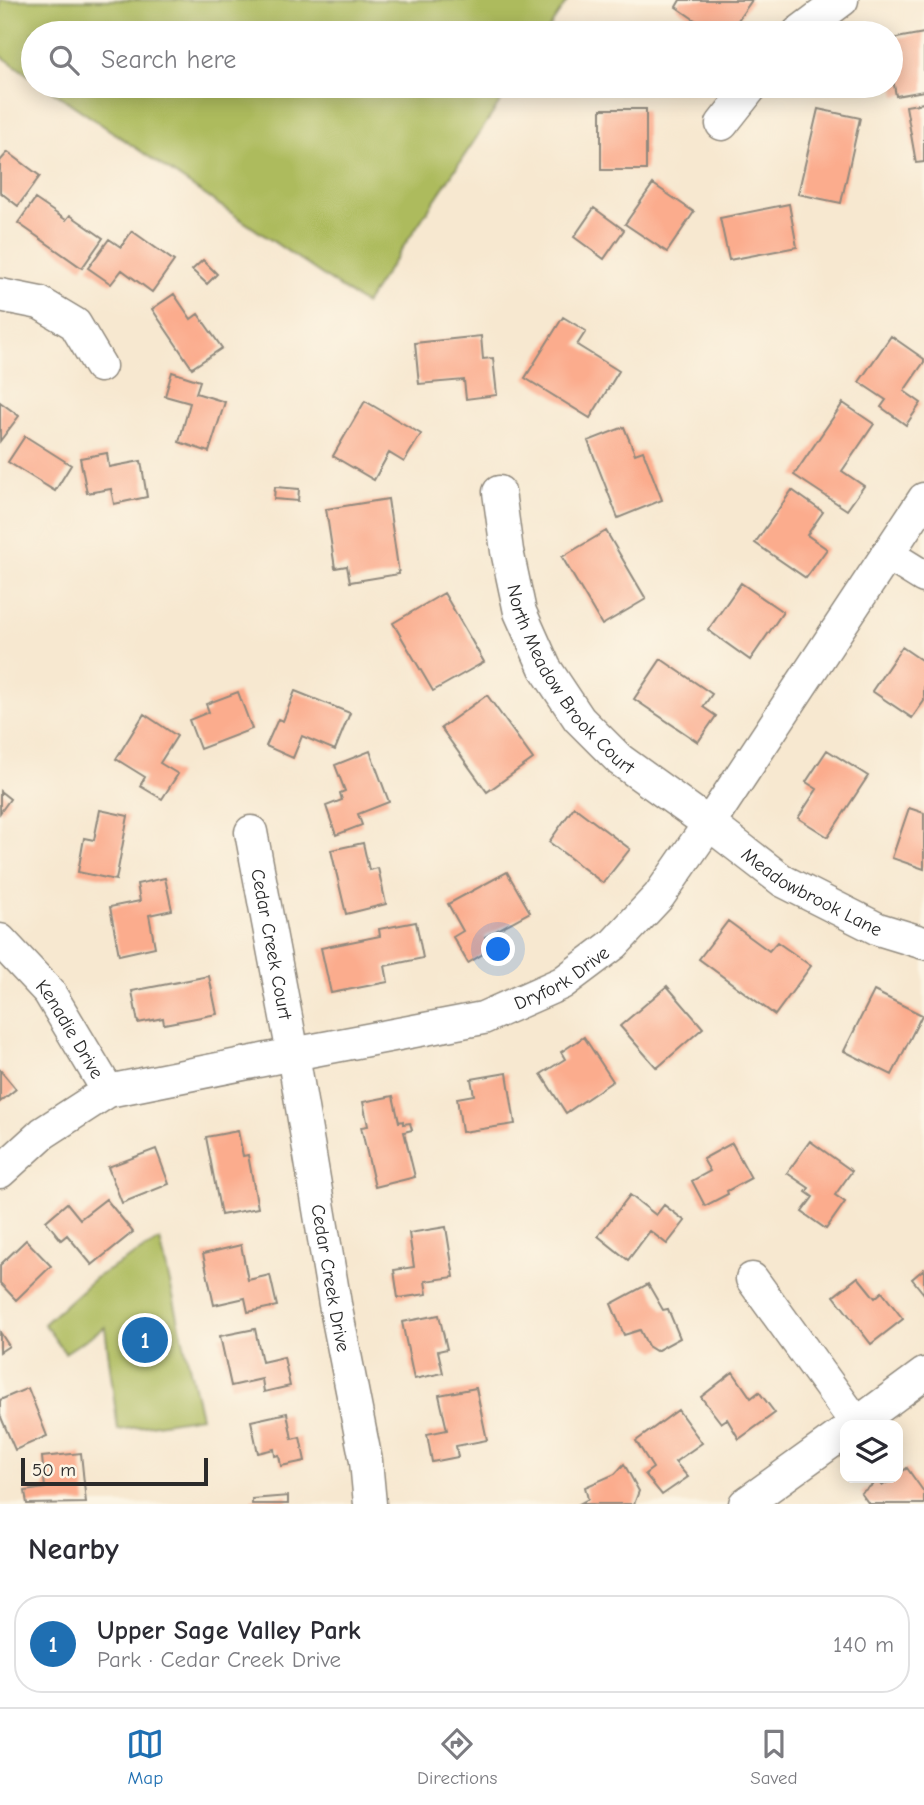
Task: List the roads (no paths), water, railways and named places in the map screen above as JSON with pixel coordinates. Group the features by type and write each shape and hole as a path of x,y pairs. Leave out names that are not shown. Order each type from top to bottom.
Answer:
{"street":[{"path":"814,21 842,0"},
{"path":"722,124 743,98"},
{"path":"0,295 40,303 75,324 100,366"},
{"name":"North Meadow Brook Court","path":"499,492 507,551 520,612 545,668 579,719 620,760 709,824"},
{"name":"Dryfork Drive","path":"0,1172 43,1133 108,1091 483,1018 562,983 614,944 659,896 924,499"},
{"path":"887,554 924,577"},
{"name":"Meadowbrook Lane","path":"709,824 783,881 878,929 924,943"},
{"name":"Cedar Creek Court","path":"251,832 293,1054"},
{"name":"Kenadie Drive","path":"0,940 49,992 108,1091"},
{"name":"Cedar Creek Drive","path":"293,1054 335,1304 366,1461 370,1504"},
{"path":"752,1279 847,1420"},
{"path":"862,1420 924,1374"},
{"path":"745,1504 840,1436"}],"place":[{"name":"Upper Sage Valley Park","path":"145,1340"}]}
